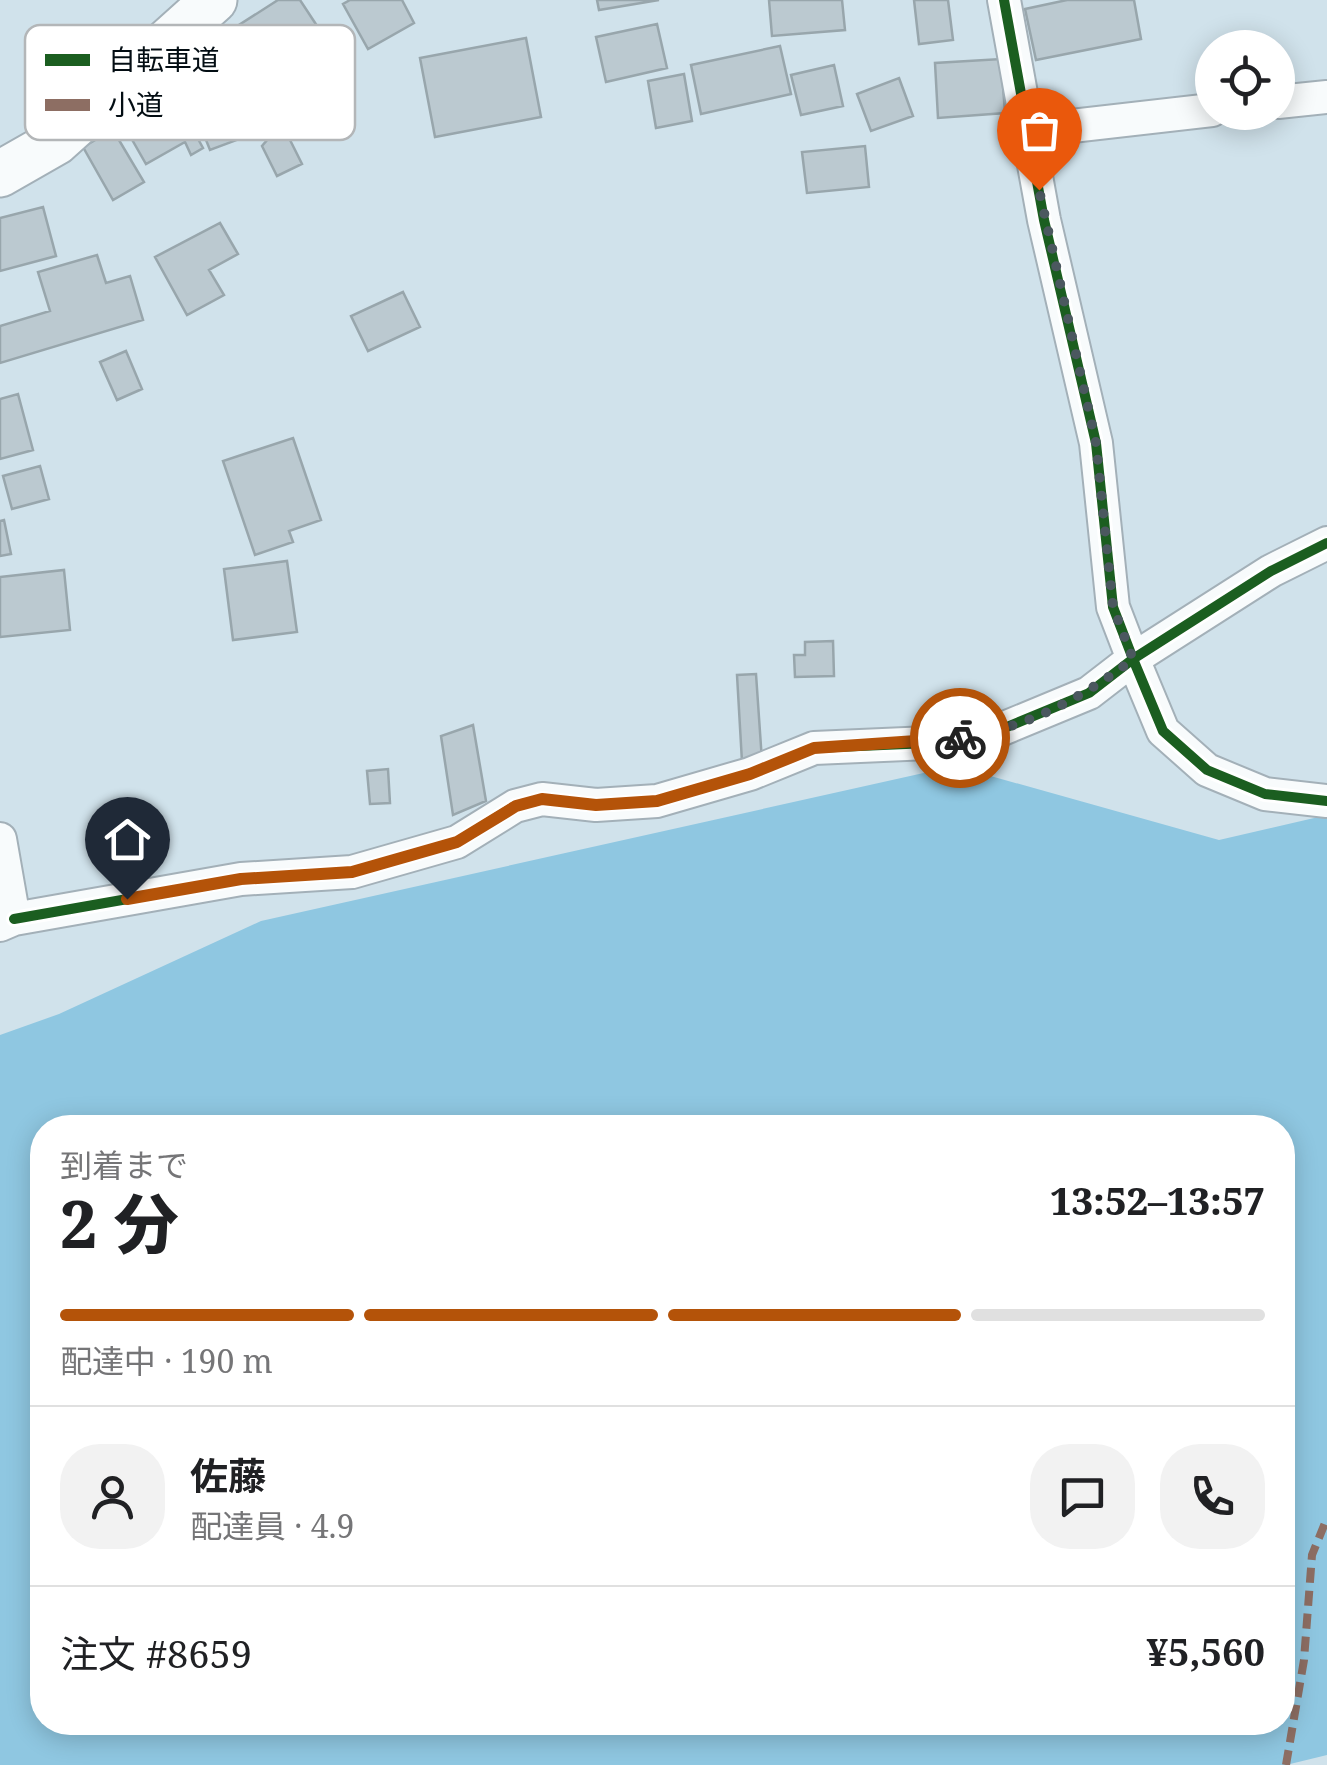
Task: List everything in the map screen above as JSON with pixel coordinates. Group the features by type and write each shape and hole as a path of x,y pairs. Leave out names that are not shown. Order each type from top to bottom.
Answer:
{"main road":[{"path":"186,25 214,0"},
{"path":"0,174 58,140"}],"street":[{"path":"1004,0 1096,443 1113,607 1162,731 1207,770 1265,794 1327,800"},
{"path":"1295,100 1327,97"},
{"path":"1028,130 1195,112"},
{"path":"0,839 7,922 241,879 352,872 457,842 516,806 542,799 596,805 657,801 750,774 814,748 929,743 990,734 1089,693 1133,659 1272,571 1327,543"}],"shaded area":[{"path":"955,766 1219,840 1327,815 1327,1755 1286,1765 0,1765 0,1035 59,1014 261,921"}],"building":[{"path":"278,0 300,0 316,25 239,25"},
{"path":"350,0 402,0 414,23 368,49 343,4"},
{"path":"597,0 659,0 599,10"},
{"path":"769,0 842,0 845,30 772,36"},
{"path":"914,0 948,0 953,40 919,44"},
{"path":"1067,0 1134,0 1141,39 1036,60 1025,9"},
{"path":"657,24 667,68 606,82 596,37"},
{"path":"526,38 541,117 435,137 420,58"},
{"path":"780,46 791,94 701,114 691,65"},
{"path":"1001,59 1005,113 938,118 935,63"},
{"path":"834,65 843,106 801,115 791,75"},
{"path":"684,74 692,121 656,128 648,81"},
{"path":"899,78 913,116 871,131 857,94"},
{"path":"95,140 119,140 144,182 113,200 83,147"},
{"path":"132,140 199,140 203,148 191,155 185,142 146,164"},
{"path":"206,140 237,140 210,150"},
{"path":"267,140 290,140 302,164 277,176 262,146"},
{"path":"865,146 869,187 807,193 802,152"},
{"path":"43,207 56,256 0,271 0,218"},
{"path":"220,223 238,254 209,270 224,295 187,315 155,257"},
{"path":"97,255 106,283 130,276 143,320 0,363 0,326 50,311 38,272"},
{"path":"403,292 420,327 368,351 351,316"},
{"path":"126,351 142,389 117,400 100,362"},
{"path":"18,394 33,450 0,459 0,399"},
{"path":"293,438 321,520 289,531 293,542 255,555 223,461"},
{"path":"40,466 49,499 12,509 3,476"},
{"path":"4,520 11,554 0,556 0,521"},
{"path":"287,561 297,632 233,640 224,569"},
{"path":"64,570 70,630 0,637 0,577"},
{"path":"833,641 834,676 795,677 794,655 805,655 805,642"},
{"path":"756,674 762,761 742,762 737,675"},
{"path":"473,725 486,801 453,815 441,736"},
{"path":"388,769 390,803 370,804 367,771"}],"marked path":[{"path":"1295,1712 1304,1660 1312,1555 1327,1518"},
{"path":"1286,1765 1291,1735"}],"cycle path":[{"path":"1004,0 1044,220 1096,443 1113,607 1133,659 1163,731 1207,770 1265,794 1327,801"},
{"path":"14,919 241,879 352,872 457,842 515,806 542,799 596,805 657,801 750,774 814,748 929,743 990,734 1089,693 1133,659 1271,571 1327,543"}],"way so far":[{"path":"960,738 990,734 1089,693 1133,659 1113,607 1096,443 1039,190"}],"route":[{"path":"127,899 241,879 352,872 457,842 516,806 542,799 596,805 657,801 750,774 814,748 960,738"}]}
